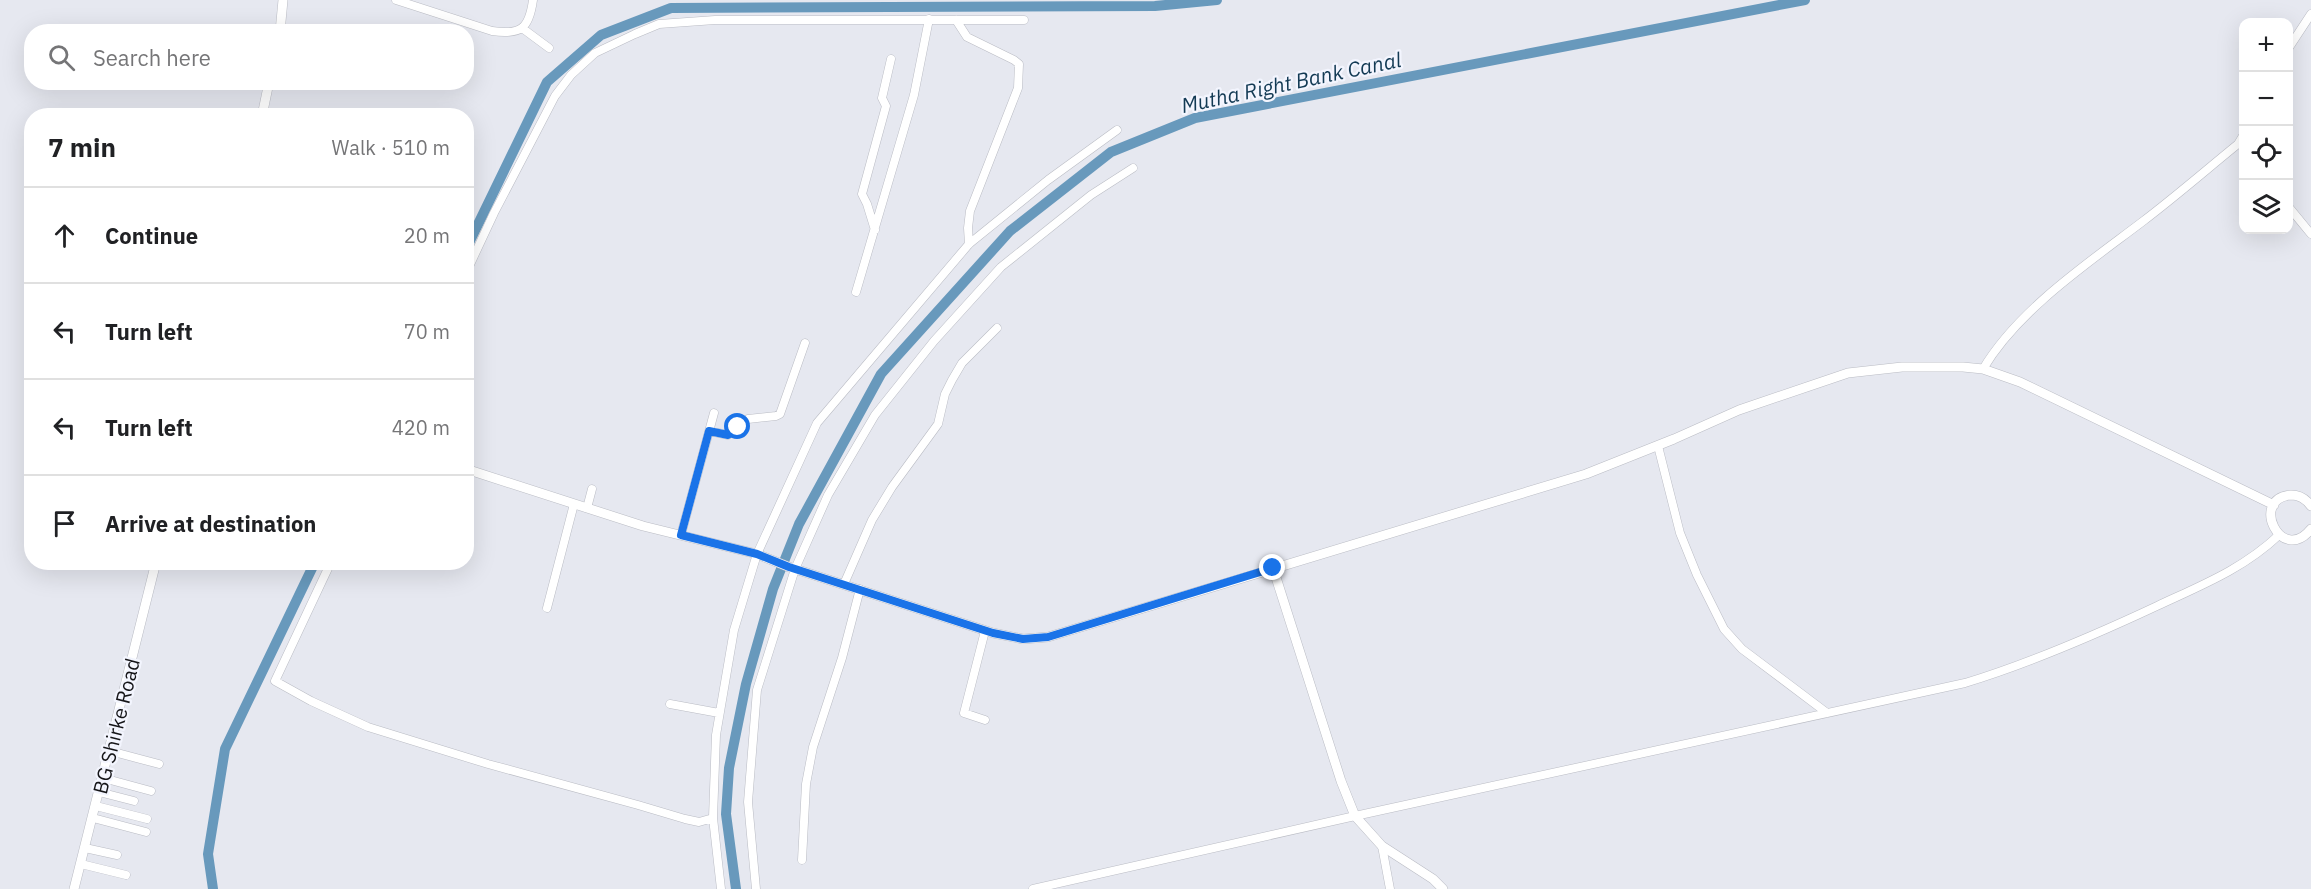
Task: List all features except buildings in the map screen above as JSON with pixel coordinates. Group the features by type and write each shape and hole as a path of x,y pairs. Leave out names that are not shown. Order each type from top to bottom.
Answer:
{"street":[{"path":"281,24 283,0"},
{"path":"396,0 470,24"},
{"path":"474,25 507,33 520,31 528,22 533,0"},
{"path":"2293,43 2311,14"},
{"path":"856,292 914,95 929,19"},
{"path":"474,256 555,96 571,75 595,53 659,24 750,20 1024,20"},
{"path":"956,20 967,37 1019,64 1020,73 1018,88 970,211 969,244"},
{"path":"522,28 549,48"},
{"path":"875,231 862,194 886,106 882,98 891,59"},
{"path":"264,108 267,90"},
{"path":"721,889 713,818 716,735 734,630 761,556 818,423 969,244 1048,180 1117,130"},
{"path":"1983,369 2006,335 2078,271 2239,148"},
{"path":"756,889 748,802 758,690 792,568 828,495 875,415 934,341 1001,267 1091,195 1133,168"},
{"path":"2293,211 2311,234"},
{"path":"844,584 872,520 892,487 938,424 945,394 962,363 997,328"},
{"path":"709,431 728,435 748,419 780,414 805,343"},
{"path":"474,472 643,526 761,556 985,631 1023,639 1048,637 1586,474 1658,446 1739,410 1848,373 1902,367 1983,369 2020,381 2274,505"},
{"path":"681,535 714,413"},
{"path":"1658,446 1680,533 1700,582 1724,629 1742,649 1827,713"},
{"path":"587,508 592,489"},
{"path":"2310,533 2293,539 2279,535 2270,518 2274,505 2291,495 2304,498 2311,506"},
{"path":"547,608 574,504"},
{"path":"1033,889 1956,685 2000,672 2088,637 2189,592 2244,564 2279,535"},
{"path":"1273,568 1341,781 1355,816 1382,846 1433,879 1443,889"},
{"name":"BG Shirke Road","path":"77,888 84,848 154,570"},
{"path":"327,570 275,681 311,701 368,727 444,751 685,819 699,822 713,818"},
{"path":"802,860 806,784 813,747 842,658 860,589"},
{"path":"985,631 964,713 985,720"},
{"path":"670,704 719,713"},
{"path":"110,751 159,764"},
{"path":"103,778 151,791"},
{"path":"99,792 134,801"},
{"path":"96,806 147,819"},
{"path":"93,818 146,832"},
{"path":"1382,846 1390,889"},
{"path":"84,848 117,855"},
{"path":"81,864 126,875"}],"waterway":[{"path":"474,233 547,82 601,35 671,8 1155,6 1217,0"},
{"name":"Mutha Right Bank Canal","path":"736,889 726,814 729,768 746,684 773,589 799,524 881,374 1010,231 1111,152 1195,118 1805,0"},
{"path":"213,889 208,854 225,749 311,570"}],"route":[{"path":"738,427 728,435 709,431 681,535 757,554 789,567 980,630 1023,639 1048,637 1273,568"}]}
